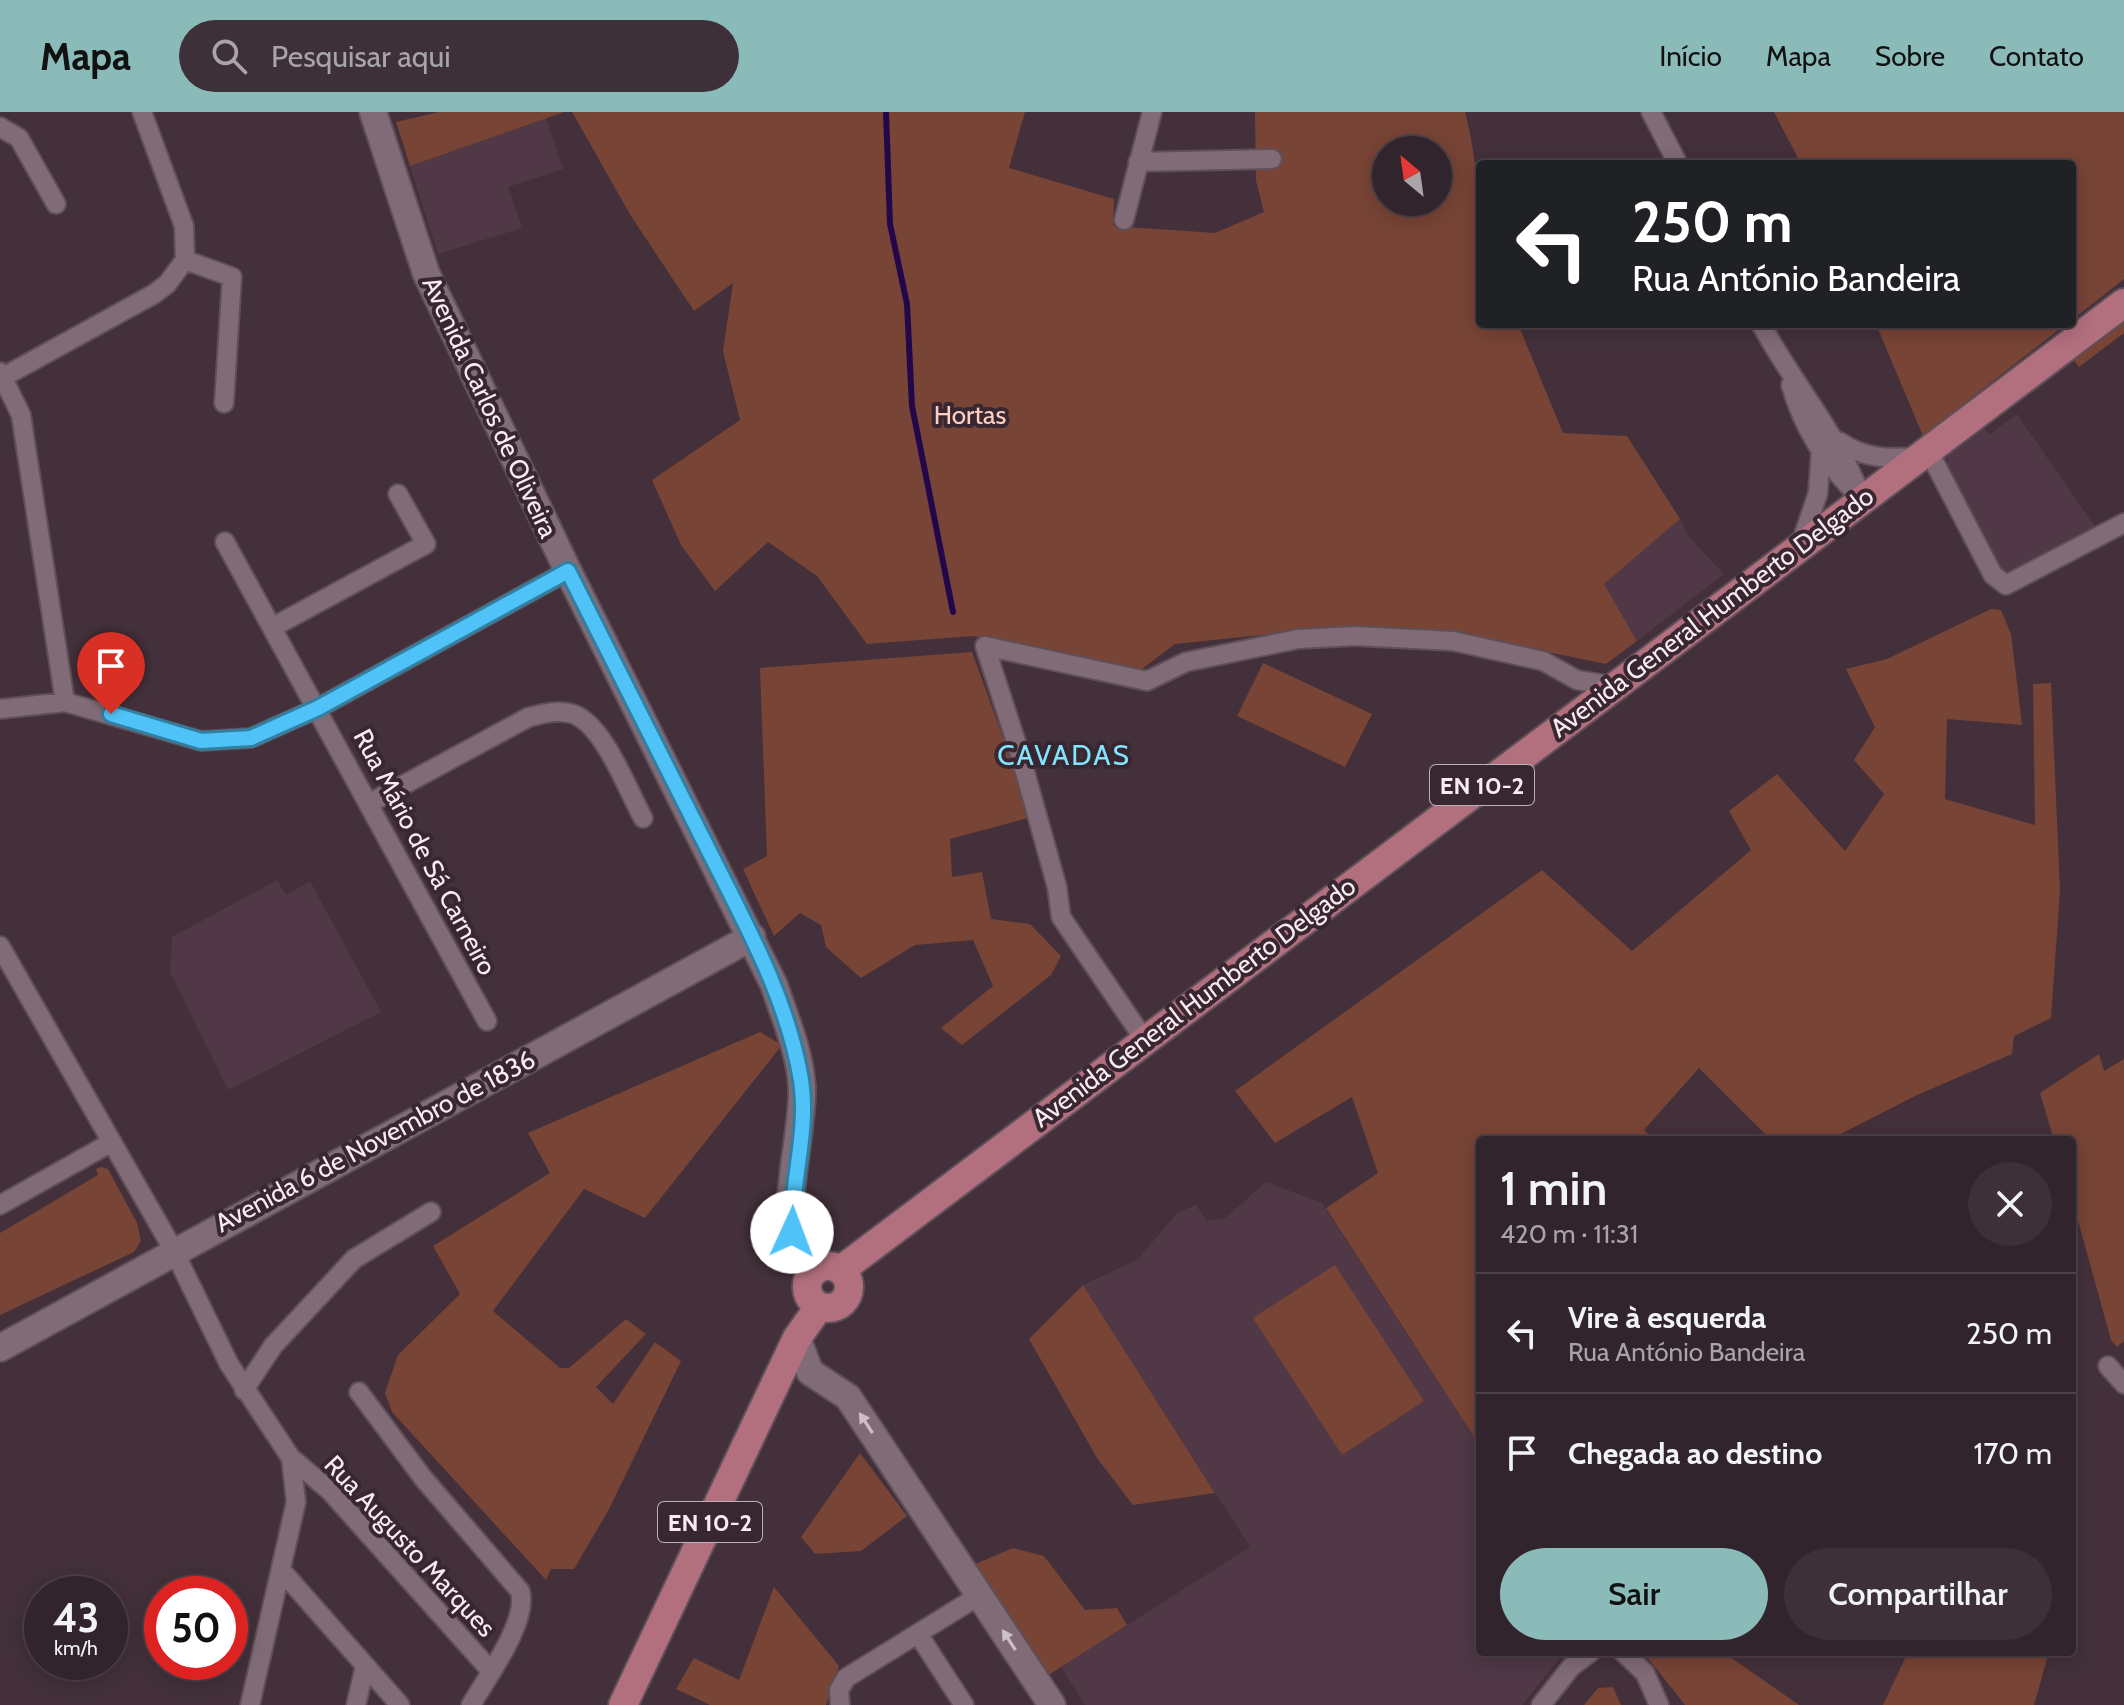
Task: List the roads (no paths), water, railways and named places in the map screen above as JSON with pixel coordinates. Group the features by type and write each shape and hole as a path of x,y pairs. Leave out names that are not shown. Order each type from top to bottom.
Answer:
{"main road":[{"name":"Avenida Carlos de Oliveira","path":"373,112 426,273 568,571 752,937 793,1041 802,1084 801,1131 791,1203 792,1232 794,1246 813,1272"},
{"name":"Avenida General Humberto Delgado","path":"841,1270 2124,303"},
{"name":"Avenida 6 de Novembro de 1836","path":"0,1348 752,937"},
{"path":"819,1307 807,1291 813,1272 830,1266 841,1270"},
{"name":"EN 10-2","path":"623,1705 797,1338 819,1307 834,1308 847,1299 850,1283 841,1270"},
{"path":"797,1338 810,1372 848,1397 1052,1705"}],"street":[{"path":"65,702 21,415 2,375 154,294 167,284 185,260 184,226 142,112"},
{"path":"1124,220 1152,112"},
{"path":"1651,112 1676,160"},
{"path":"0,127 19,138 56,204"},
{"path":"1138,162 1272,159"},
{"path":"185,260 232,277 224,403"},
{"path":"1763,328 1826,442 1849,461 1862,499"},
{"path":"1826,442 1856,453 1890,459 1923,453 1993,575 2006,585 2124,523"},
{"path":"1800,546 1812,520 1826,442"},
{"path":"273,627 426,544 398,494"},
{"name":"Rua Mário de Sá Carneiro","path":"225,542 487,1021"},
{"path":"0,709 65,702 201,741 251,738 318,708 568,571"},
{"path":"1144,1039 1061,917 1057,887 1020,754 985,646 1147,681 1186,662 1298,639 1355,636 1453,641 1543,661 1577,680 1614,686"},
{"path":"370,803 529,717 551,712 571,713 598,733 643,818"},
{"path":"0,946 6,971 112,1142 174,1251 244,1390 291,1458 296,1502 250,1705"},
{"path":"0,1205 112,1142"},
{"path":"244,1390 273,1346 354,1259 431,1212"},
{"path":"2108,1366 2124,1384"},
{"path":"359,1392 423,1478 520,1591 523,1602 519,1620 471,1705"},
{"name":"Rua Augusto Marques","path":"291,1458 329,1490 491,1671"},
{"path":"281,1570 400,1705"},
{"path":"840,1705 839,1690 846,1678 980,1595"},
{"path":"918,1634 964,1705"},
{"path":"1541,1705 1571,1667 1586,1656"},
{"path":"1627,1656 1645,1673 1659,1705"},
{"path":"356,1705 365,1666"}],"waterway":[{"path":"886,112 890,224 907,304 912,406 953,612"}],"district":[{"name":"CAVADAS","path":"1064,755"}],"park label":[{"name":"Hortas","path":"970,415"}]}
